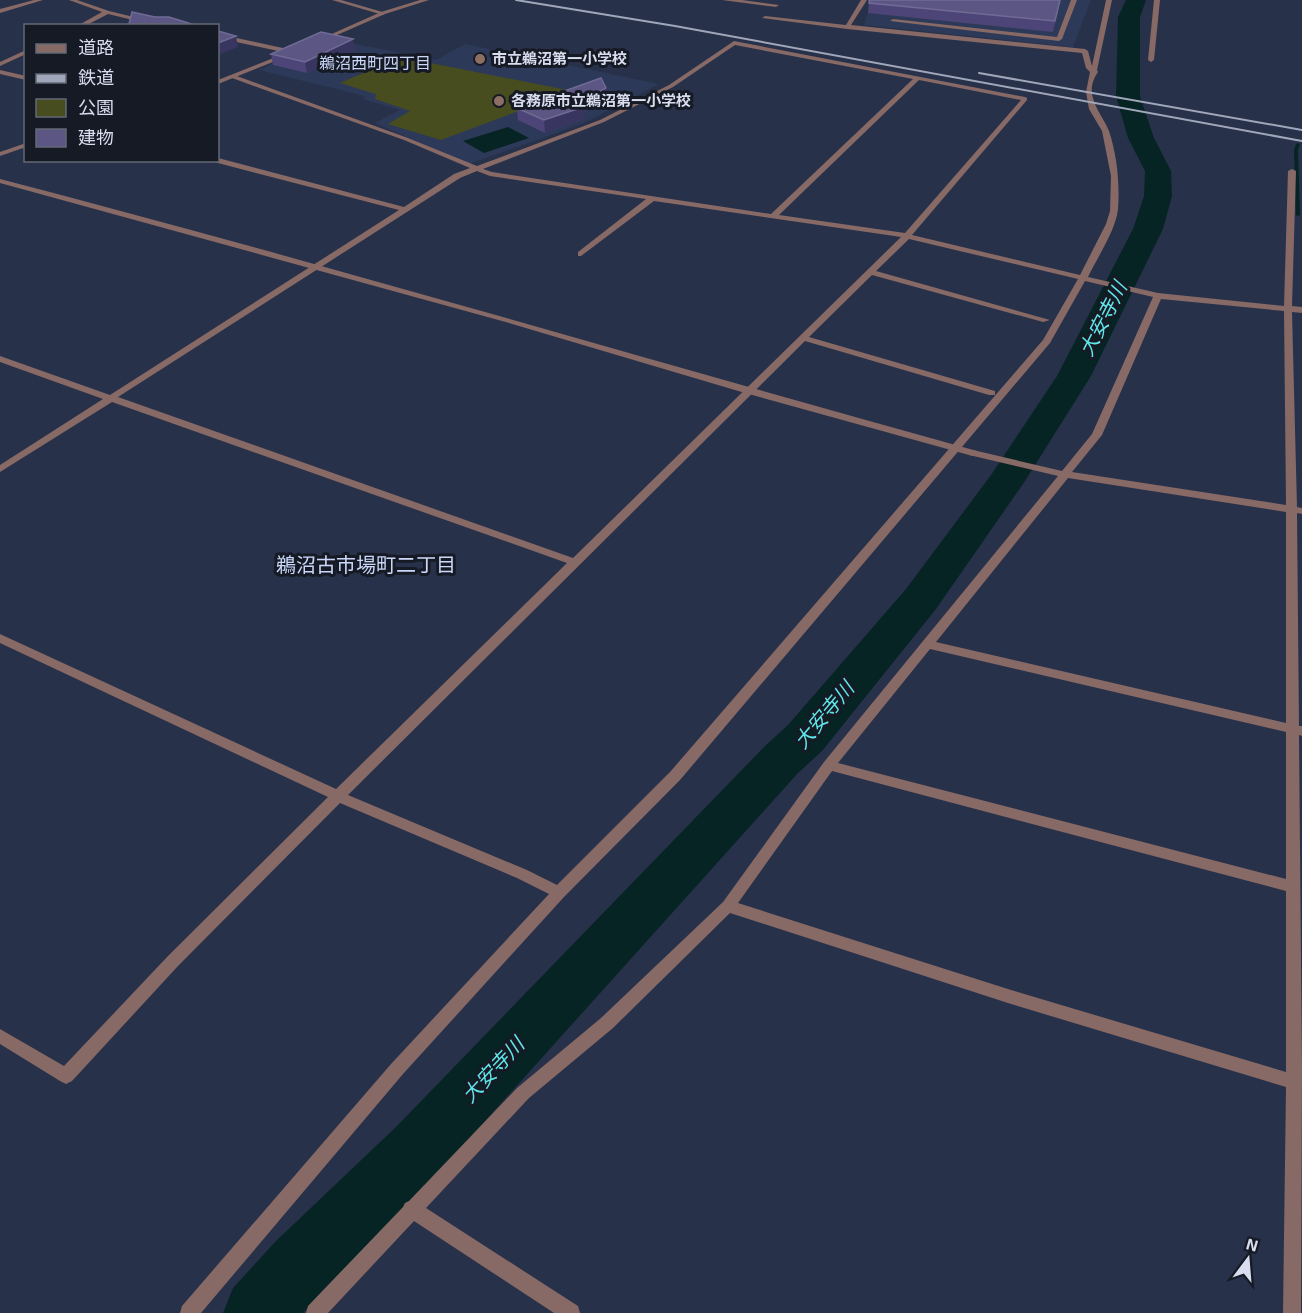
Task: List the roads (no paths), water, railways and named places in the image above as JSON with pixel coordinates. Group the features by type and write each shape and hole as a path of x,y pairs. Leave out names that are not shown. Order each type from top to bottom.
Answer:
{"street":[{"path":"0,11 40,0"},
{"path":"72,0 107,12 159,24"},
{"path":"335,0 383,13"},
{"path":"309,45 383,13 426,0"},
{"path":"725,0 779,3"},
{"path":"847,27 864,0"},
{"path":"893,21 1059,39 1074,0"},
{"path":"189,1313 397,1070 559,893 675,776 1047,341 1083,279 1114,211 1115,176 1105,131 1090,103 1089,92 1109,0"},
{"path":"1151,60 1157,0"},
{"path":"779,3 763,21 847,27 1085,51 1089,68 1095,72"},
{"path":"84,24 107,12"},
{"path":"219,36 292,52"},
{"path":"0,469 405,209 473,168 565,137 602,121 671,86 734,44 1025,99 907,236 338,796 173,961 66,1076 0,1035"},
{"path":"219,82 300,49"},
{"path":"0,64 24,53"},
{"path":"0,72 24,78"},
{"path":"234,77 406,139 490,174 907,236 1157,296 1302,310"},
{"path":"773,216 918,78"},
{"path":"0,154 24,146"},
{"path":"219,161 405,209"},
{"path":"1292,171 1288,308 1296,510 1297,730 1293,887 1298,1083 1292,1313"},
{"path":"0,181 506,319 748,391 957,449 1064,474 1296,510"},
{"path":"581,254 653,198"},
{"path":"870,272 1046,320"},
{"path":"315,1313 523,1093 607,1023 728,906 829,765 1097,435 1157,296"},
{"path":"803,338 992,393"},
{"path":"0,359 577,562"},
{"path":"1291,405 1302,407"},
{"path":"0,638 338,796 522,874 559,893"},
{"path":"927,644 1297,730"},
{"path":"829,765 1293,887"},
{"path":"728,906 1011,997 1298,1083"},
{"path":"411,1209 571,1313"}],"waterway":[{"name":"大安寺川","path":"258,1313 299,1266 419,1148 781,760 805,738 921,599 1006,481 1074,376 1148,229 1158,196 1158,171 1141,138 1128,96 1129,17 1136,0"},
{"path":"1298,144 1296,150 1298,215"}],"railway":[{"path":"516,0 675,26 1302,141"},
{"path":"979,73 1302,130"}],"place":[{"name":"市立鵜沼第一小学校","path":"480,59"},
{"name":"各務原市立鵜沼第一小学校","path":"499,101"}],"district":[{"name":"鵜沼西町四丁目","path":"375,63"},
{"name":"鵜沼古市場町二丁目","path":"366,565"}]}
